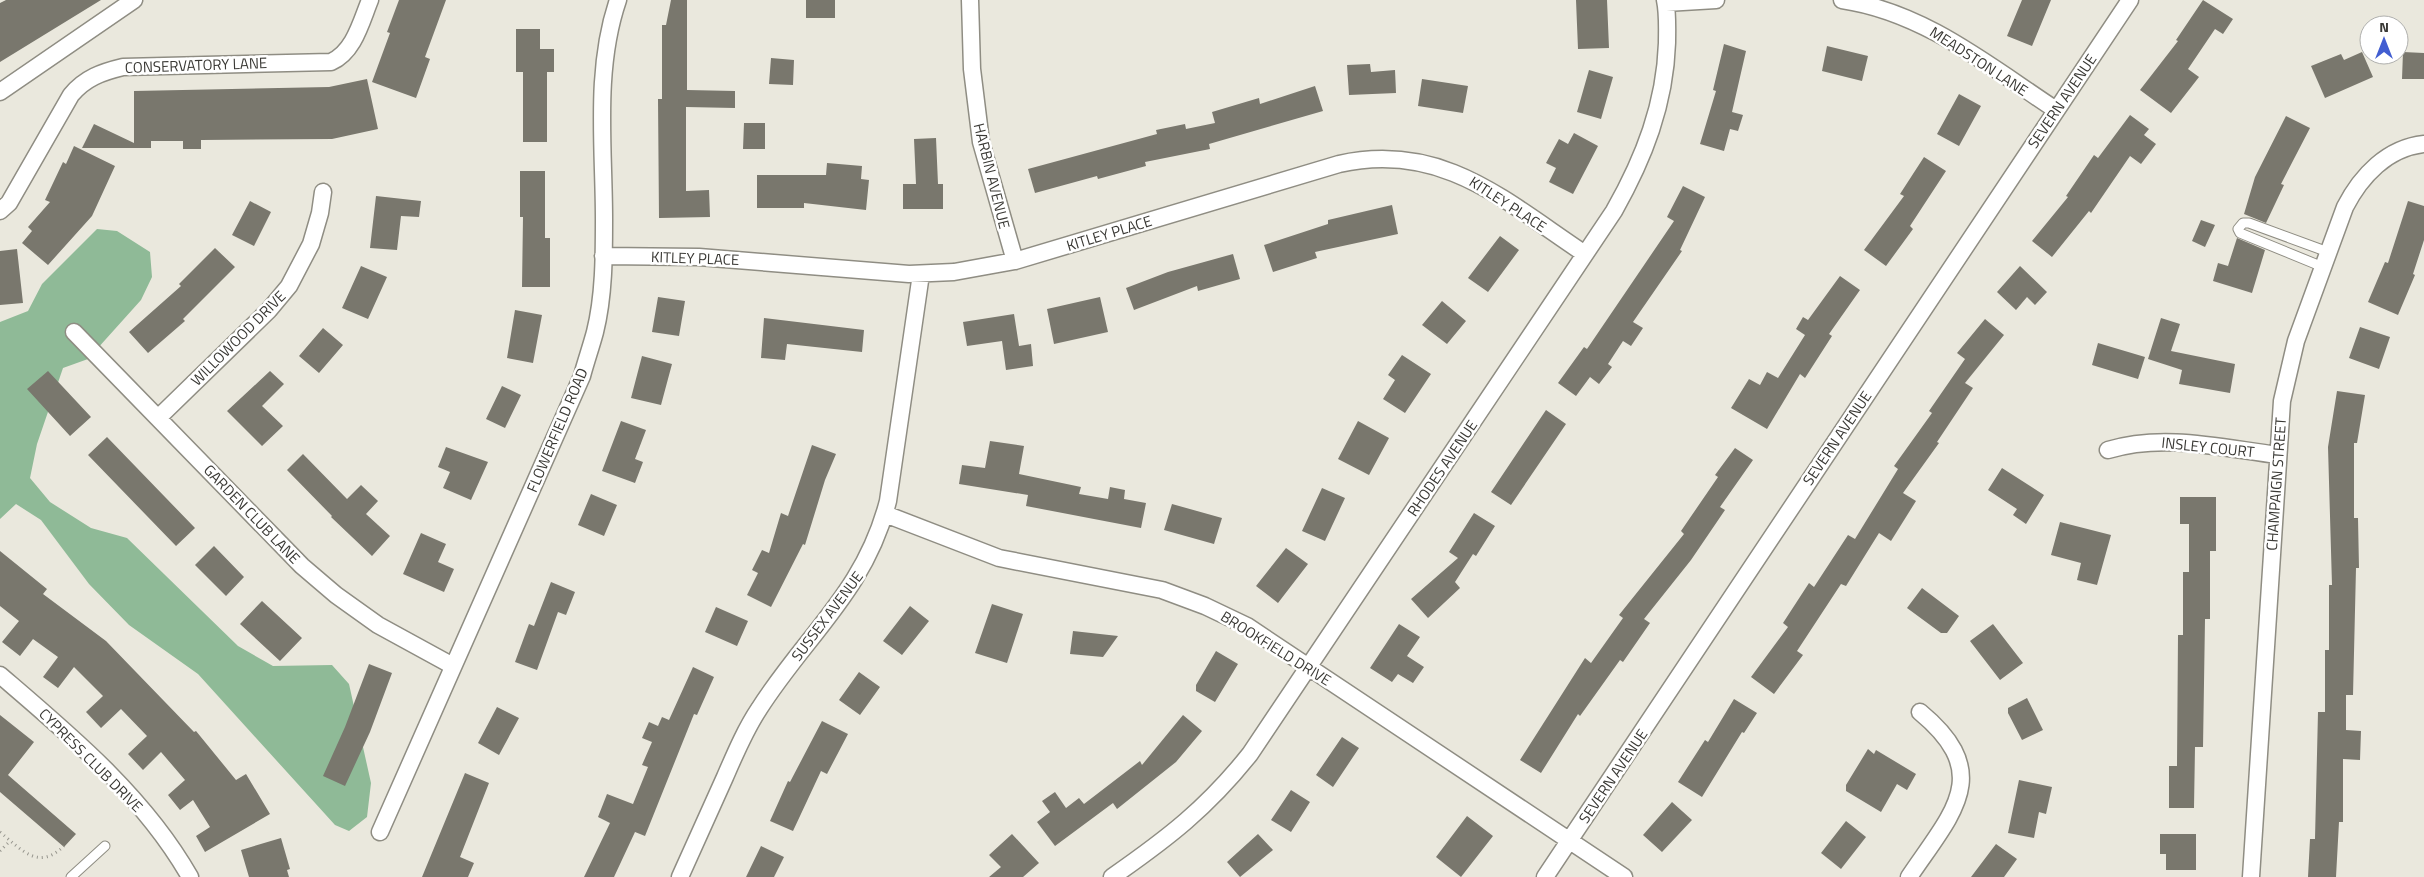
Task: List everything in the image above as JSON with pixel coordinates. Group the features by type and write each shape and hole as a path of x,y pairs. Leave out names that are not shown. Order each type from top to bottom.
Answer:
{"street":[{"name":"CONSERVATORY LANE","path":"0,211 9,203 71,95 82,82 95,75 123,67 331,62 344,55 350,47 370,0"},
{"name":"FLOWERFIELD ROAD","path":"380,832 582,376 595,332 600,305 603,256 604,66 611,24 618,0"},
{"name":"HARBIN AVENUE","path":"970,0 972,69 981,142 1015,261"},
{"path":"1666,2 1716,0"},
{"name":"MEADSTON LANE","path":"1842,0 1893,13 1924,25 1951,40 2056,110"},
{"name":"SEVERN AVENUE","path":"1546,877 2130,0"},
{"path":"0,92 126,2"},
{"name":"RHODES AVENUE","path":"1112,877 1175,832 1221,789 1250,754 1614,211 1635,172 1651,133 1662,94 1666,54 1666,2"},
{"name":"CHAMPAIGN STREET","path":"2251,877 2278,455 2285,380 2296,341 2345,207 2356,187 2365,176 2387,157 2424,144"},
{"name":"KITLEY PLACE","path":"603,256 700,257 922,274 954,272 1015,261 1339,164 1383,158 1439,166 1466,177 1584,254"},
{"name":"WILLOWOOD DRIVE","path":"158,418 269,310 289,286 311,244 320,213 323,192"},
{"name":"SUSSEX AVENUE","path":"680,877 738,748 758,711 782,675 831,616 855,580 874,545 884,514 922,274"},
{"name":"GARDEN CLUB LANE","path":"74,332 302,566 336,595 378,625 453,666"},
{"name":"INSLEY COURT","path":"2108,450 2140,442 2167,441 2278,455"},
{"name":"BROOKFIELD DRIVE","path":"884,514 999,558 1120,580 1162,590 1205,606 1246,626 1624,877"},
{"name":"CYPRESS CLUB DRIVE","path":"0,674 70,736 120,785 174,848 190,877"},
{"path":"1909,877 1953,812 1961,786 1961,771 1951,744 1937,727 1920,712"}],"lane":[{"path":"2243,223 2248,223 2326,259 2240,233 2238,229 2243,223"},
{"path":"71,877 105,846"}],"path":[{"path":"0,832 2,837 31,857 39,859 57,853 64,846"},
{"path":"0,851 10,841"}],"green space":[{"path":"97,229 117,231 150,252 152,277 141,300 88,359 63,368 37,444 30,478 50,502 91,528 127,538 238,646 273,666 332,665 349,684 371,783 367,817 349,831 335,825 198,674 129,625 89,584 41,520 16,504 0,519 0,322 28,311 42,284"}],"building":[{"path":"6,0 101,0 0,62 0,3"},
{"path":"399,0 446,0 425,57 430,59 416,98 372,82 390,33 387,32"},
{"path":"671,0 687,0 687,90 735,91 735,108 686,107 686,191 709,190 710,217 659,218 658,99 662,99 662,25 666,25"},
{"path":"806,0 835,0 835,18 806,18"},
{"path":"1576,0 1607,0 1609,48 1578,49"},
{"path":"2022,0 2051,0 2032,46 2007,36"},
{"path":"2203,0 2233,19 2223,34 2215,29 2188,69 2199,77 2171,113 2140,90 2178,41 2176,40"},
{"path":"516,29 540,29 540,49 554,49 554,72 547,72 547,142 523,142 523,72 516,72"},
{"path":"1724,44 1746,51 1732,112 1743,115 1738,131 1730,129 1724,151 1700,144 1716,91 1713,90"},
{"path":"1827,46 1868,56 1862,81 1822,71"},
{"path":"2409,52 2424,53 2424,79 2402,79 2403,65 2409,65"},
{"path":"2359,53 2359,65 2368,65 2373,77 2325,98 2311,66 2341,54 2344,60"},
{"path":"771,58 794,60 793,85 769,84"},
{"path":"1370,64 1371,72 1395,70 1396,93 1349,95 1347,65"},
{"path":"1589,70 1613,77 1601,119 1577,112"},
{"path":"367,79 378,129 332,139 201,140 201,149 183,149 183,141 151,141 151,148 82,148 94,124 134,143 134,91 329,87"},
{"path":"1422,79 1468,86 1463,113 1418,106"},
{"path":"1315,86 1323,111 1209,144 1210,149 1145,162 1146,166 1098,179 1097,176 1035,193 1028,169 1157,134 1156,130 1185,124 1186,129 1215,123 1212,112 1259,98 1260,104"},
{"path":"1959,94 1981,106 1959,146 1937,134"},
{"path":"2130,115 2149,129 2144,135 2156,144 2141,164 2130,156 2091,213 2089,211 2052,257 2032,241 2068,197 2066,196 2094,155 2098,158"},
{"path":"2286,116 2310,128 2281,184 2284,185 2266,223 2244,214 2255,177"},
{"path":"744,123 765,123 765,149 743,149"},
{"path":"1574,133 1598,146 1573,194 1549,182 1556,168 1546,163 1559,139 1568,144"},
{"path":"936,138 938,184 943,184 943,209 903,209 903,184 916,184 914,139"},
{"path":"74,146 115,166 92,216 48,265 22,243 32,231 28,227 50,202 45,200 63,162 66,164"},
{"path":"1924,157 1946,171 1910,226 1913,229 1886,266 1864,250 1904,196 1900,194"},
{"path":"827,163 862,166 861,179 869,180 866,210 804,203 804,208 757,208 757,175 826,175"},
{"path":"520,171 545,171 545,238 550,238 550,287 522,287 523,217 520,217"},
{"path":"1683,186 1705,197 1680,250 1682,251 1633,322 1643,328 1631,346 1623,341 1608,364 1612,367 1599,384 1590,377 1576,396 1558,383 1584,347 1587,349 1674,221 1667,217"},
{"path":"376,196 421,201 419,217 401,216 397,250 370,248"},
{"path":"250,201 271,212 254,246 232,235"},
{"path":"2408,201 2424,206 2424,240 2413,274 2415,275 2398,315 2368,302 2385,262 2388,263"},
{"path":"1392,205 1398,234 1315,252 1317,258 1273,272 1264,245 1328,224 1328,220"},
{"path":"2201,220 2215,225 2205,247 2192,241"},
{"path":"1500,236 1519,250 1488,292 1468,278"},
{"path":"2237,238 2265,250 2252,293 2213,281 2218,263 2228,266"},
{"path":"215,248 235,267 183,319 185,321 148,353 129,332 181,286 179,284"},
{"path":"17,249 23,303 0,305 0,251"},
{"path":"1233,254 1240,279 1198,291 1197,286 1134,310 1126,288 1168,272"},
{"path":"361,266 387,277 368,319 342,308"},
{"path":"2020,266 2047,292 2035,305 2027,297 2016,310 1997,292"},
{"path":"1840,276 1860,290 1829,334 1832,336 1805,378 1800,374 1767,429 1731,408 1749,379 1760,385 1767,372 1778,378 1805,335 1796,329 1803,317 1808,320"},
{"path":"658,297 685,301 679,336 652,332"},
{"path":"1100,297 1108,332 1054,344 1047,309"},
{"path":"1442,301 1466,321 1447,344 1422,325"},
{"path":"515,310 542,315 533,363 507,358"},
{"path":"1014,314 1019,346 1031,344 1033,366 1006,370 1002,341 967,346 963,322"},
{"path":"764,318 864,330 862,352 787,344 785,360 761,358"},
{"path":"2161,318 2180,324 2171,351 2235,364 2230,393 2179,384 2182,370 2148,359"},
{"path":"1985,319 2004,335 1965,383 1973,388 1937,442 1939,443 1903,493 1916,501 1891,541 1879,533 1846,586 1841,584 1797,651 1803,655 1774,694 1751,677 1788,627 1783,623 1809,583 1814,587 1848,535 1855,539 1898,469 1894,466 1932,413 1929,411 1965,359 1957,353"},
{"path":"2360,327 2390,337 2379,369 2349,358"},
{"path":"323,328 343,345 319,373 299,356"},
{"path":"2098,343 2145,357 2138,379 2092,365"},
{"path":"1402,355 1431,374 1405,413 1383,399 1395,380 1388,375"},
{"path":"642,356 672,364 661,405 631,398"},
{"path":"48,371 91,417 70,436 27,389"},
{"path":"270,371 284,384 262,406 283,426 262,446 227,411"},
{"path":"502,386 521,395 505,428 486,419"},
{"path":"2337,391 2365,395 2357,443 2354,443 2354,518 2358,518 2359,568 2356,568 2353,695 2346,695 2346,730 2361,731 2360,760 2343,759 2343,822 2339,822 2336,877 2308,877 2310,839 2315,839 2318,712 2325,712 2325,650 2329,650 2329,585 2332,585 2328,447"},
{"path":"1546,410 1566,424 1511,505 1491,492"},
{"path":"621,421 646,430 635,459 643,462 635,483 602,471"},
{"path":"1358,421 1389,438 1369,475 1338,459"},
{"path":"107,437 195,528 176,546 88,455"},
{"path":"990,441 1024,446 1019,474 1081,487 1079,494 1108,499 1110,487 1125,490 1124,499 1146,503 1141,528 1026,506 1028,495 959,484 962,465 985,468"},
{"path":"812,445 836,454 825,480 805,545 803,544 771,607 747,595 758,573 752,570 762,550 769,553 781,513 788,516"},
{"path":"446,447 488,462 471,500 443,488 450,472 438,467"},
{"path":"1735,448 1753,460 1720,507 1725,510 1691,560 1644,619 1650,623 1623,662 1620,660 1580,716 1578,714 1541,773 1520,760 1585,658 1591,663 1623,618 1619,615 1684,534 1681,531 1718,477 1715,475"},
{"path":"303,454 347,499 361,485 378,501 366,514 390,536 372,556 331,517 287,470"},
{"path":"2002,468 2044,495 2026,524 2013,515 2017,509 1988,490"},
{"path":"1322,488 1345,498 1325,541 1302,531"},
{"path":"591,494 617,505 604,536 578,525"},
{"path":"2180,497 2216,497 2216,551 2210,551 2210,619 2205,619 2203,747 2195,747 2194,808 2169,808 2169,766 2177,766 2178,635 2183,635 2183,572 2189,572 2189,524 2180,524"},
{"path":"1172,504 1222,518 1214,544 1164,530"},
{"path":"1474,513 1495,526 1476,556 1473,554 1455,582 1460,588 1428,618 1411,599 1458,558 1449,552"},
{"path":"2060,522 2111,535 2097,585 2077,580 2081,563 2051,555"},
{"path":"421,533 446,544 438,562 454,569 444,592 403,574"},
{"path":"214,546 244,577 226,596 195,565"},
{"path":"1286,548 1308,564 1278,603 1256,586"},
{"path":"0,551 47,589 43,594 106,641 194,732 196,731 236,780 246,774 270,814 205,852 196,836 210,827 193,800 180,810 168,795 185,780 161,752 143,770 128,754 147,736 121,709 101,728 86,712 103,696 74,667 58,688 43,677 58,657 33,639 20,656 2,642 19,621 0,606"},
{"path":"551,582 575,592 566,615 558,612 537,670 515,662 529,624 534,626"},
{"path":"1922,588 1959,616 1947,633 1941,633 1907,608"},
{"path":"262,601 302,638 280,661 240,624"},
{"path":"992,604 1023,614 1007,663 975,653"},
{"path":"910,606 929,621 902,655 883,641"},
{"path":"716,607 748,621 737,646 705,632"},
{"path":"1399,624 1420,637 1407,656 1424,667 1413,683 1398,674 1392,682 1370,668"},
{"path":"1993,624 2023,663 2000,680 1970,641"},
{"path":"1073,631 1118,636 1103,657 1070,654"},
{"path":"1216,651 1238,664 1215,702 1196,691 1196,685"},
{"path":"369,664 392,673 370,732 345,786 323,776 345,727"},
{"path":"693,667 714,677 697,715 694,714 645,836 635,832 614,877 584,877 610,823 598,817 607,794 633,804 648,767 642,765 652,742 642,738 649,722 658,726 662,717 669,720"},
{"path":"859,672 880,687 860,715 839,700"},
{"path":"2027,698 2043,730 2022,740 2008,713 2008,708"},
{"path":"1734,699 1757,713 1744,733 1742,732 1702,797 1678,782 1705,740 1708,742"},
{"path":"497,707 519,718 499,755 478,743"},
{"path":"0,715 34,742 8,775 76,834 64,847 0,792"},
{"path":"1183,715 1202,731 1176,762 1117,809 1113,803 1055,846 1037,822 1050,812 1042,801 1055,792 1066,808 1079,798 1084,804 1140,761 1142,765"},
{"path":"822,721 848,734 827,774 821,771 793,831 770,821 788,781 790,782"},
{"path":"1342,737 1359,748 1333,787 1316,775"},
{"path":"1868,749 1874,754 1876,750 1916,774 1907,790 1897,784 1881,812 1846,791 1846,785"},
{"path":"465,773 489,783 460,857 474,863 468,877 422,877"},
{"path":"2019,780 2052,787 2046,814 2039,812 2034,838 2008,833"},
{"path":"1291,790 1310,802 1291,832 1271,820"},
{"path":"1672,802 1692,820 1662,852 1643,835"},
{"path":"1467,816 1493,836 1461,877 1436,857"},
{"path":"1846,821 1866,837 1841,869 1821,853"},
{"path":"1012,834 1039,863 1023,877 989,877 1001,867 989,855"},
{"path":"1258,834 1273,850 1240,877 1227,862"},
{"path":"2160,834 2196,834 2196,870 2166,870 2166,854 2160,854"},
{"path":"281,838 290,869 287,870 289,877 249,877 241,850"},
{"path":"1996,844 2017,859 2004,877 1971,877"},
{"path":"761,846 784,857 774,877 746,877"}]}
